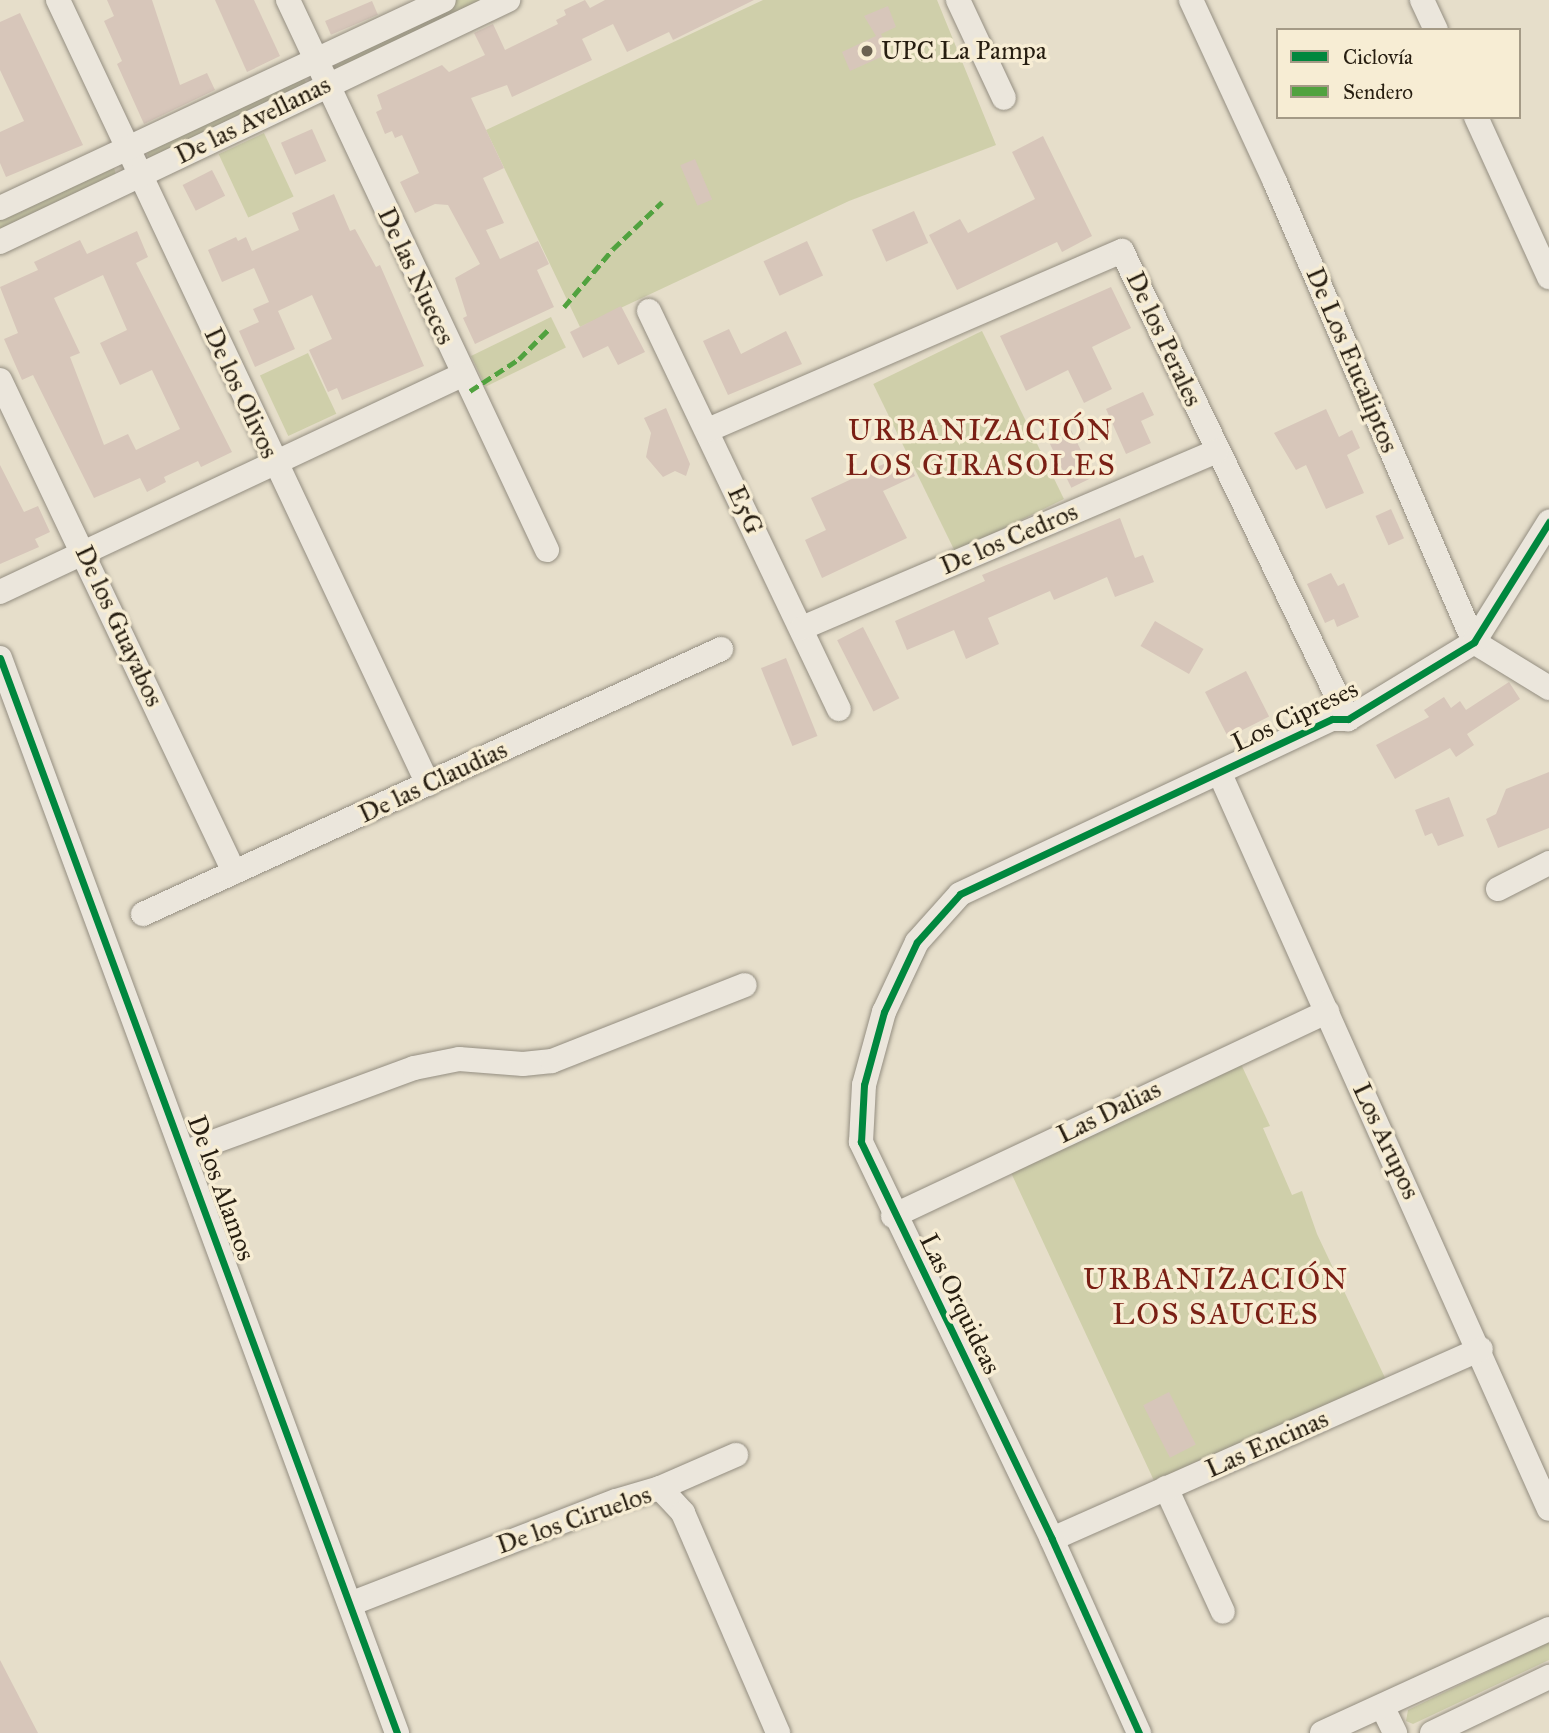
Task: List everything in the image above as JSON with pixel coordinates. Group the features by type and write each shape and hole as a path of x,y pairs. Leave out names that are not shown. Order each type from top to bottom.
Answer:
{"street":[{"name":"De los Olivos","path":"58,0 127,148 137,176 428,784"},
{"name":"De las Nueces","path":"288,0 462,375 547,550"},
{"name":"De las Avellanas","path":"0,208 444,0"},
{"name":"De las Avellanas","path":"0,242 328,83 508,0"},
{"path":"958,0 1004,98"},
{"name":"De Los Eucaliptos","path":"1191,0 1275,182 1474,642"},
{"path":"1422,0 1435,28"},
{"path":"1477,119 1549,277"},
{"name":"De los Perales","path":"708,430 1122,251 1216,451 1348,719"},
{"name":"E5G","path":"649,312 708,430 839,709"},
{"path":"0,592 462,375"},
{"name":"De los Guayabos","path":"0,380 234,872"},
{"name":"De los Cedros","path":"802,628 1216,451"},
{"name":"Los Cipreses","path":"960,894 1332,719 1348,719 1474,642 1549,522"},
{"path":"1474,642 1549,688"},
{"name":"De las Claudias","path":"143,914 721,649"},
{"name":"De los Alamos","path":"0,658 186,1152 397,1733"},
{"name":"Los Arupos","path":"1220,774 1481,1349 1549,1509"},
{"path":"1498,889 1549,863"},
{"name":"Las Orquideas","path":"960,894 917,942 884,1012 864,1086 861,1142 893,1216 1052,1539 1139,1733"},
{"path":"186,1152 414,1068 459,1059 523,1064 552,1061 746,985"},
{"name":"Las Dalias","path":"893,1216 1327,1012"},
{"name":"Las Encinas","path":"1052,1539 1481,1349"},
{"path":"660,1488 736,1455"},
{"name":"De los Ciruelos","path":"349,1604 617,1501 660,1488 683,1513 778,1733"},
{"path":"1166,1488 1223,1612"},
{"path":"1322,1733 1549,1629"},
{"path":"1432,1733 1549,1677"},
{"path":"1382,1706 1395,1733"}],"green space":[{"path":"455,0 491,0 336,70 332,67"},
{"path":"763,0 937,0 996,145 849,201 580,327 486,130"},
{"path":"303,75 306,84 152,158 148,156 147,151"},
{"path":"264,133 294,196 248,218 219,154"},
{"path":"114,168 116,175 0,233 0,216"},
{"path":"551,317 566,348 486,387 471,356"},
{"path":"982,331 1064,499 955,552 873,384"},
{"path":"308,353 336,414 288,436 260,375"},
{"path":"1240,1062 1270,1126 1263,1128 1292,1195 1302,1191 1317,1234 1387,1382 1156,1485 1006,1162"},
{"path":"1549,1642 1549,1660 1413,1724 1406,1721 1408,1710"}],"building":[{"path":"107,0 152,0 180,85 207,73 215,90 144,124 117,64 122,61 104,21 114,16"},
{"path":"215,0 254,0 280,56 247,72"},
{"path":"585,0 590,8 605,0 754,0 673,40 669,32 627,52 613,24 582,39 592,60 512,97 507,85 471,98 504,168 483,178 504,223 486,230 500,259 538,241 549,264 537,270 554,307 475,344 463,318 467,316 455,278 480,264 448,205 435,204 415,213 400,182 419,173 402,135 395,138 392,131 385,134 376,112 382,109 377,95 442,65 449,72 485,55 474,33 493,24 505,50 558,24 556,20 566,15 564,10"},
{"path":"372,1 378,15 331,35 325,21"},
{"path":"888,6 896,27 881,34 890,53 850,71 842,52 876,36 864,16"},
{"path":"20,13 83,145 6,177 0,163 0,132 24,121 0,70 0,22"},
{"path":"312,129 326,161 295,175 281,143"},
{"path":"1043,136 1092,236 1062,252 1057,242 957,290 929,235 960,219 968,233 1035,199 1012,152"},
{"path":"695,159 712,200 697,206 680,165"},
{"path":"212,170 225,196 196,211 183,185"},
{"path":"334,194 350,231 355,229 376,267 380,265 424,366 342,400 337,388 328,392 309,350 332,339 312,295 278,311 295,349 255,367 239,331 259,322 253,309 269,302 254,268 222,282 208,250 236,237 238,241 246,237 252,251 299,230 292,213"},
{"path":"914,211 928,243 886,262 872,230"},
{"path":"137,231 148,257 136,263 232,452 201,467 198,461 164,477 166,482 147,492 140,478 94,498 33,375 22,380 4,339 18,333 0,287 38,270 34,262 80,240 87,254","holes":["103,275 127,330 100,343 120,385 152,370 180,429 136,450 128,434 104,445 70,357 80,353 54,298"]},
{"path":"807,241 823,275 780,296 763,261"},
{"path":"1111,287 1131,328 1092,347 1112,389 1084,403 1068,370 1026,391 1000,336"},
{"path":"621,306 645,352 618,365 608,346 583,358 570,332"},
{"path":"729,329 741,354 786,331 802,364 728,395 703,341"},
{"path":"1143,392 1154,415 1141,421 1151,443 1126,454 1106,409"},
{"path":"666,408 690,464 686,476 675,471 663,477 646,457 651,433 644,418"},
{"path":"1326,409 1339,437 1352,430 1360,448 1347,455 1364,493 1326,509 1306,465 1296,470 1274,433"},
{"path":"1071,430 1094,477 1071,488 1049,441"},
{"path":"905,454 915,476 883,491 907,538 822,578 805,540 826,530 811,498"},
{"path":"0,465 24,512 38,506 50,532 35,539 39,547 0,564"},
{"path":"1391,509 1404,538 1388,545 1375,516"},
{"path":"1120,518 1135,558 1143,555 1154,582 1115,597 1107,577 1054,600 1050,591 988,618 999,644 966,659 954,630 907,650 895,621 985,581 982,575"},
{"path":"1331,573 1338,586 1344,583 1359,617 1337,627 1334,619 1325,623 1307,584"},
{"path":"1155,621 1203,649 1189,674 1140,646"},
{"path":"863,627 899,698 873,711 837,640"},
{"path":"786,658 817,736 792,746 761,668"},
{"path":"1246,671 1269,716 1228,737 1205,692"},
{"path":"1509,682 1520,699 1467,734 1474,745 1456,757 1450,748 1395,779 1376,745 1429,717 1424,710 1444,697 1451,708 1460,701 1466,710"},
{"path":"1549,772 1549,828 1498,848 1486,819 1496,814 1506,789"},
{"path":"1449,797 1464,836 1438,846 1432,833 1425,836 1415,810"},
{"path":"1169,1392 1196,1445 1170,1458 1143,1405"},
{"path":"0,1660 38,1733 0,1733"}],"marked path":[{"path":"564,307 613,249 662,202"},
{"path":"470,391 519,359 550,328"}],"cycle path":[{"path":"1139,1733 1052,1539 861,1142 864,1085 884,1012 917,942 960,894 1332,719 1348,719 1474,642 1549,522"},
{"path":"0,658 397,1733"}],"place":[{"name":"UPC La Pampa","path":"867,51"}],"district":[{"name":"URBANIZACIÓN LOS GIRASOLES","path":"981,447"},
{"name":"URBANIZACIÓN LOS SAUCES","path":"1216,1296"}]}
